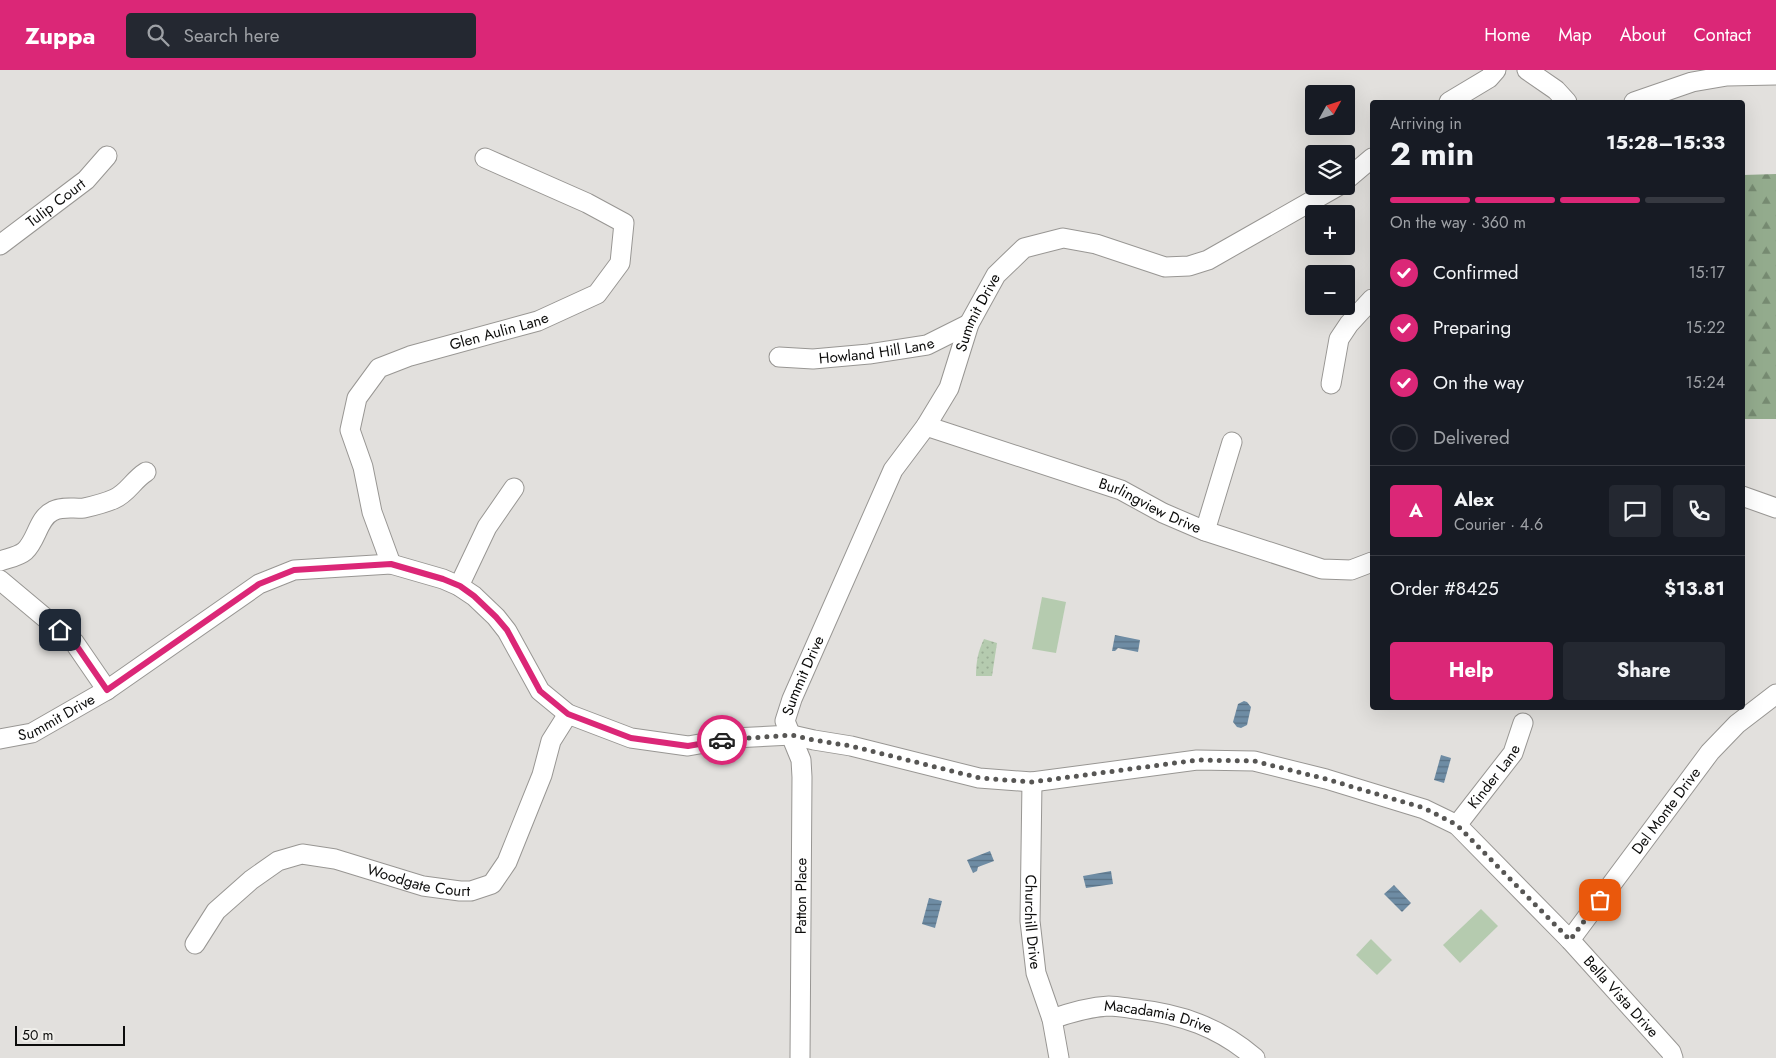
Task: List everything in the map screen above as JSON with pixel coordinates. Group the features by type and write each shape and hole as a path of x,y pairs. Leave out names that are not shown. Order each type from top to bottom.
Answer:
{"street":[{"path":"1452,100 1489,78 1496,70"},
{"path":"1527,70 1556,90 1565,100"},
{"path":"1640,100 1692,82 1727,76 1776,75"},
{"name":"Tulip Court","path":"0,245 86,180 107,156"},
{"name":"Glen Aulin Lane","path":"391,564 372,512 363,467 350,430 357,398 379,368 410,356 538,321 597,294 620,264 624,223 486,158"},
{"path":"1355,172 1370,160"},
{"name":"Summit Drive","path":"0,739 32,733 107,690 259,584 294,570 391,564 424,572 460,586 474,596 507,630 540,691 568,714 631,738 688,746 733,738 792,735 785,721 792,699 893,470 926,426 949,388 969,324 996,275 1024,248 1063,238 1096,244 1165,267 1189,266 1208,260 1322,195"},
{"path":"1331,384 1339,338 1370,301"},
{"name":"Howland Hill Lane","path":"779,357 813,359 869,354 927,345 969,324"},
{"name":"Burlingview Drive","path":"926,426 1121,490 1163,514 1206,531 1322,569 1351,570 1370,563"},
{"path":"1206,531 1232,442"},
{"path":"0,561 24,552 31,544 46,515 67,507 83,508 113,500 128,490 146,472"},
{"path":"460,586 487,527 514,488"},
{"path":"1745,497 1776,508"},
{"path":"0,580 74,642 107,690"},
{"name":"Del Monte Drive","path":"1570,940 1710,752 1737,724 1776,694"},
{"name":"Woodgate Court","path":"195,944 216,911 250,880 278,861 302,854 335,859 423,886 471,891 492,884 507,862 542,775 551,741 568,714"},
{"name":"Kinder Lane","path":"1457,825 1513,753 1523,723"},
{"name":"Bella Vista Drive","path":"792,735 851,746 980,778 1032,782 1198,760 1254,761 1326,779 1424,808 1457,825 1570,940 1627,1002 1671,1052 1674,1058"},
{"name":"Patton Place","path":"792,735 801,760 802,777 800,1058"},
{"name":"Churchill Drive","path":"1032,782 1030,921 1036,973 1052,1018 1059,1058"},
{"name":"Macadamia Drive","path":"1052,1018 1109,1006 1165,1012 1210,1028 1243,1048 1255,1058"}],"green space":[{"path":"1776,174 1776,419 1745,419 1745,175"},
{"path":"1042,597 1066,602 1056,653 1032,649"},
{"path":"984,639 997,643 992,676 976,676 976,666"},
{"path":"1481,909 1498,926 1460,963 1443,945"},
{"path":"1371,939 1392,960 1377,975 1356,955"}],"water":[{"path":"1115,635 1140,640 1138,652 1118,648 1112,651"},
{"path":"1244,701 1251,707 1247,725 1241,728 1237,727 1233,722 1238,704"},
{"path":"1441,755 1451,758 1444,783 1434,780"},
{"path":"990,851 994,861 978,867 977,871 973,873 967,860"},
{"path":"1111,871 1113,884 1086,888 1083,876"},
{"path":"1394,885 1411,903 1402,912 1384,894"},
{"path":"929,898 942,901 935,928 922,924"}],"way so far":[{"path":"722,740 792,735 851,746 980,778 1032,782 1198,760 1254,761 1326,779 1424,808 1457,825 1570,940 1600,900"}],"route":[{"path":"60,630 74,642 107,690 259,584 294,570 391,564 443,579 460,586 474,596 507,630 540,691 568,714 631,738 688,746 722,740"}]}
